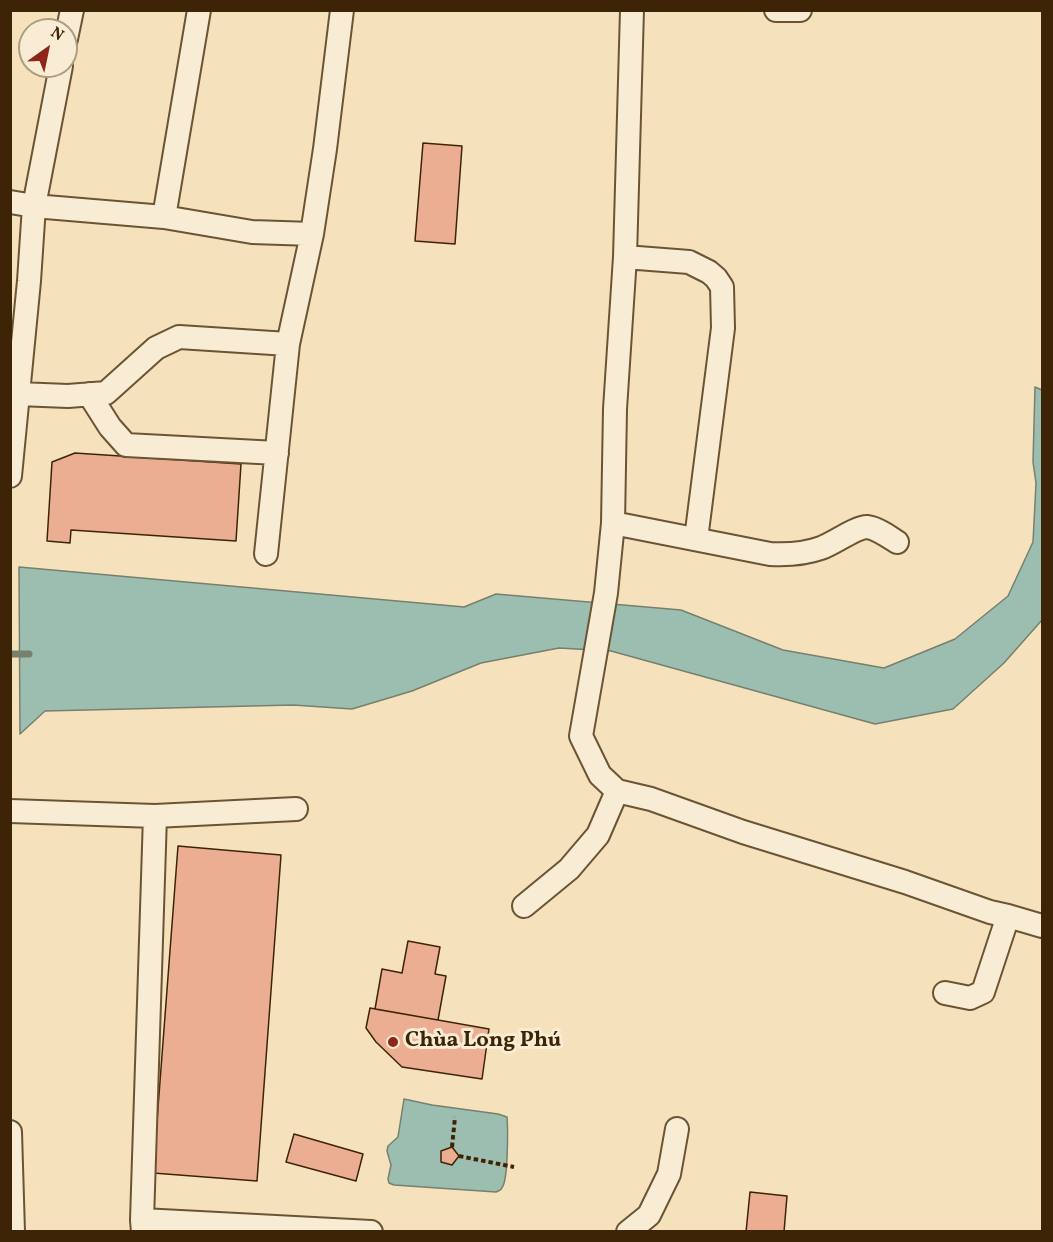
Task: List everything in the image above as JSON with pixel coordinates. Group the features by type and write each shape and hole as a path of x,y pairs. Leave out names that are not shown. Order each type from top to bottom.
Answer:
{"street":[{"path":"164,217 199,10"},
{"path":"266,554 288,344 312,234 342,10"},
{"path":"632,10 625,257 615,409 613,522 606,593 581,736 600,775 617,792 651,799 743,832 905,882 990,912 1042,926"},
{"path":"776,10 800,10"},
{"path":"10,476 34,206 59,78"},
{"path":"10,201 34,206 164,217 252,232 312,234"},
{"path":"625,257 689,262 709,272 722,287 723,328 696,539"},
{"path":"18,394 68,396 106,393 156,348 179,337 288,344"},
{"path":"89,394 110,427 126,445 277,453"},
{"path":"613,522 770,554 786,555 821,548 868,527 897,542"},
{"path":"524,906 569,869 598,835 617,792"},
{"path":"10,811 155,816 296,809"},
{"path":"155,816 143,1226 371,1232"},
{"path":"945,993 970,998 983,992 1008,916"},
{"path":"628,1232 649,1215 669,1174 677,1129"},
{"path":"10,1132 14,1232"}],"path":[{"path":"452,1147 455,1117"},
{"path":"459,1156 514,1167"}],"shaded area":[{"path":"1035,387 1042,390 1042,620 1004,663 953,709 875,724 611,651 559,648 481,663 412,691 352,709 293,705 45,711 20,734 19,567 464,607 496,594 681,610 783,650 884,668 955,639 1008,596 1033,542 1036,483 1033,462"},
{"path":"404,1099 507,1117 507,1163 505,1181 501,1190 496,1192 389,1183 391,1165 387,1151 388,1146 398,1137"}],"building":[{"path":"423,143 462,146 455,244 415,241"},
{"path":"75,453 241,464 236,541 71,530 70,543 47,541 52,462"},
{"path":"178,846 281,855 257,1181 153,1173"},
{"path":"408,941 440,947 435,974 446,976 438,1020 375,1009 382,969 402,973"},
{"path":"370,1008 489,1029 482,1079 402,1067 376,1042 366,1028"},
{"path":"294,1134 363,1154 356,1181 286,1162"},
{"path":"452,1147 459,1156 452,1165 441,1162 441,1151"},
{"path":"750,1192 787,1196 784,1232 746,1232"}],"waterway":[{"path":"10,654 29,654"}],"place":[{"name":"Chùa Long Phú","path":"393,1042"}]}
